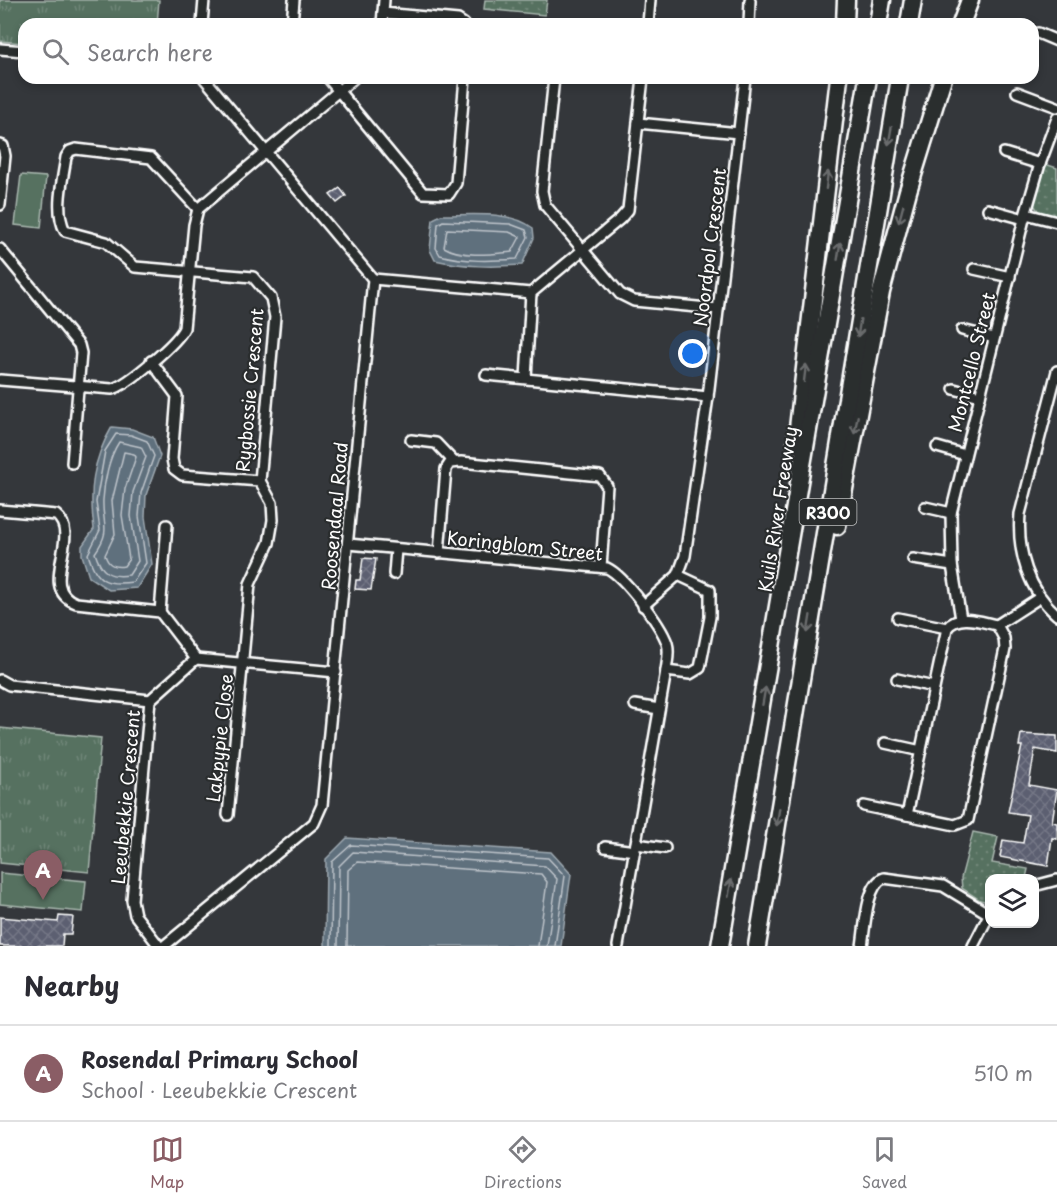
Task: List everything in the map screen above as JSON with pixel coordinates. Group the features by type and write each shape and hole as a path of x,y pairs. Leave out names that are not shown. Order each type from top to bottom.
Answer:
{"highway":[{"path":"845,18 846,0"},
{"path":"879,18 882,0"},
{"path":"910,18 913,0"},
{"path":"963,18 970,0"},
{"path":"778,619 780,559 800,415 838,84"},
{"name":"Kuils River Freeway","path":"720,946 778,619 867,84"},
{"name":"R300","path":"757,946 899,84"},
{"path":"815,593 831,558 881,292 908,191 941,84"}],"street":[{"path":"202,18 204,0"},
{"path":"292,18 294,0"},
{"path":"383,18 384,0"},
{"path":"648,18 650,0"},
{"path":"749,18 750,0"},
{"path":"383,13 437,18"},
{"path":"1039,33 1057,41"},
{"path":"0,49 18,50"},
{"path":"209,84 373,279 531,293 628,210 642,84"},
{"path":"333,84 423,193 449,194 456,183 464,84"},
{"path":"0,380 117,388 151,361 182,333 194,225 198,209 347,84"},
{"path":"553,84 543,197 545,205 614,289 626,298 647,303 718,309"},
{"name":"Noordpol Crescent","path":"678,575 689,529 708,397 744,84"},
{"path":"1017,92 1057,106"},
{"name":"Montcello Street","path":"961,619 952,565 951,513 1025,216 1057,117"},
{"path":"638,123 739,133"},
{"path":"0,144 3,146 5,156 0,205"},
{"name":"Rygbossie Crescent","path":"151,361 177,396 172,459 174,469 182,475 260,481 275,317 273,303 265,289 253,277 135,267 106,242 65,231 61,223 60,210 66,157 76,149 148,156 163,168 198,209"},
{"path":"1004,153 1040,164"},
{"path":"988,209 1057,222"},
{"path":"0,249 79,345 72,463"},
{"path":"974,269 1010,277"},
{"name":"Roosendaal Road","path":"164,946 314,823 322,805 373,279"},
{"path":"525,378 531,293"},
{"path":"962,330 994,338"},
{"path":"1057,371 1019,528 1025,565 1039,598 1057,615"},
{"path":"486,375 708,397"},
{"path":"954,389 980,396"},
{"path":"411,440 436,443 454,462 600,476 607,486 601,567"},
{"path":"937,447 965,455"},
{"path":"439,553 446,469 454,462"},
{"name":"Lakpypie Close","path":"228,815 250,584 269,543 273,520 272,503 260,481"},
{"path":"925,507 951,513"},
{"path":"0,510 56,515 63,520 65,529 60,582 61,593 65,599 76,603 160,612"},
{"path":"167,525 160,612 196,658 336,672"},
{"name":"Koringblom Street","path":"348,544 601,567 616,574 643,606 667,643 666,671 618,946"},
{"path":"394,574 396,549"},
{"path":"913,559 952,565"},
{"path":"643,606 678,575 709,588 712,594 700,668 690,674 666,671"},
{"path":"907,815 947,628 952,621 961,619 997,625 1039,598"},
{"path":"898,618 947,628"},
{"path":"864,806 955,825 964,822 970,816 1005,649 1004,638 997,625"},
{"name":"Leeubekkie Crescent","path":"159,946 135,915 132,900 150,700 196,658"},
{"path":"897,679 934,687"},
{"path":"0,680 9,685 150,700"},
{"path":"634,705 659,709"},
{"path":"885,743 921,751"},
{"path":"606,848 665,848"},
{"path":"862,946 871,889 878,880 884,878 943,886 985,912"},
{"path":"1039,885 1057,880"},
{"path":"973,946 985,922"}],"green space":[{"path":"0,0 159,0 158,18 18,18 18,42 0,41"},
{"path":"485,0 547,0 545,15 484,9"},
{"path":"1045,164 1057,168 1057,218 1039,212 1034,205"},
{"path":"21,175 46,177 41,228 15,225"},
{"path":"0,728 101,738 89,872 0,863"},
{"path":"973,832 998,837 992,863 1028,869 1027,874 985,874 985,901 962,888 961,878"},
{"path":"0,873 86,881 83,912 0,904"}],"water":[{"path":"441,215 489,215 513,218 533,228 534,238 522,265 478,266 435,260 430,250 433,219"},
{"path":"112,427 132,429 153,437 160,456 146,495 145,517 152,564 137,588 109,590 89,577 82,555 82,546 94,529 92,489 96,464"},
{"path":"347,838 551,852 571,874 561,946 325,946 326,859"}],"building":[{"path":"340,188 346,196 337,203 330,195"},
{"path":"363,558 376,559 371,590 355,589 356,580 360,580"},
{"path":"1021,734 1057,736 1057,753 1035,749 1029,785 1057,790 1052,822 1057,823 1057,839 1052,838 1048,866 1000,857 1003,840 1023,843 1028,815 1008,812 1022,746 1019,746"},
{"path":"59,916 73,917 71,934 63,934 62,946 0,946 0,917 58,922"}],"place":[{"name":"Rosendal Primary School","path":"43,900"}]}
